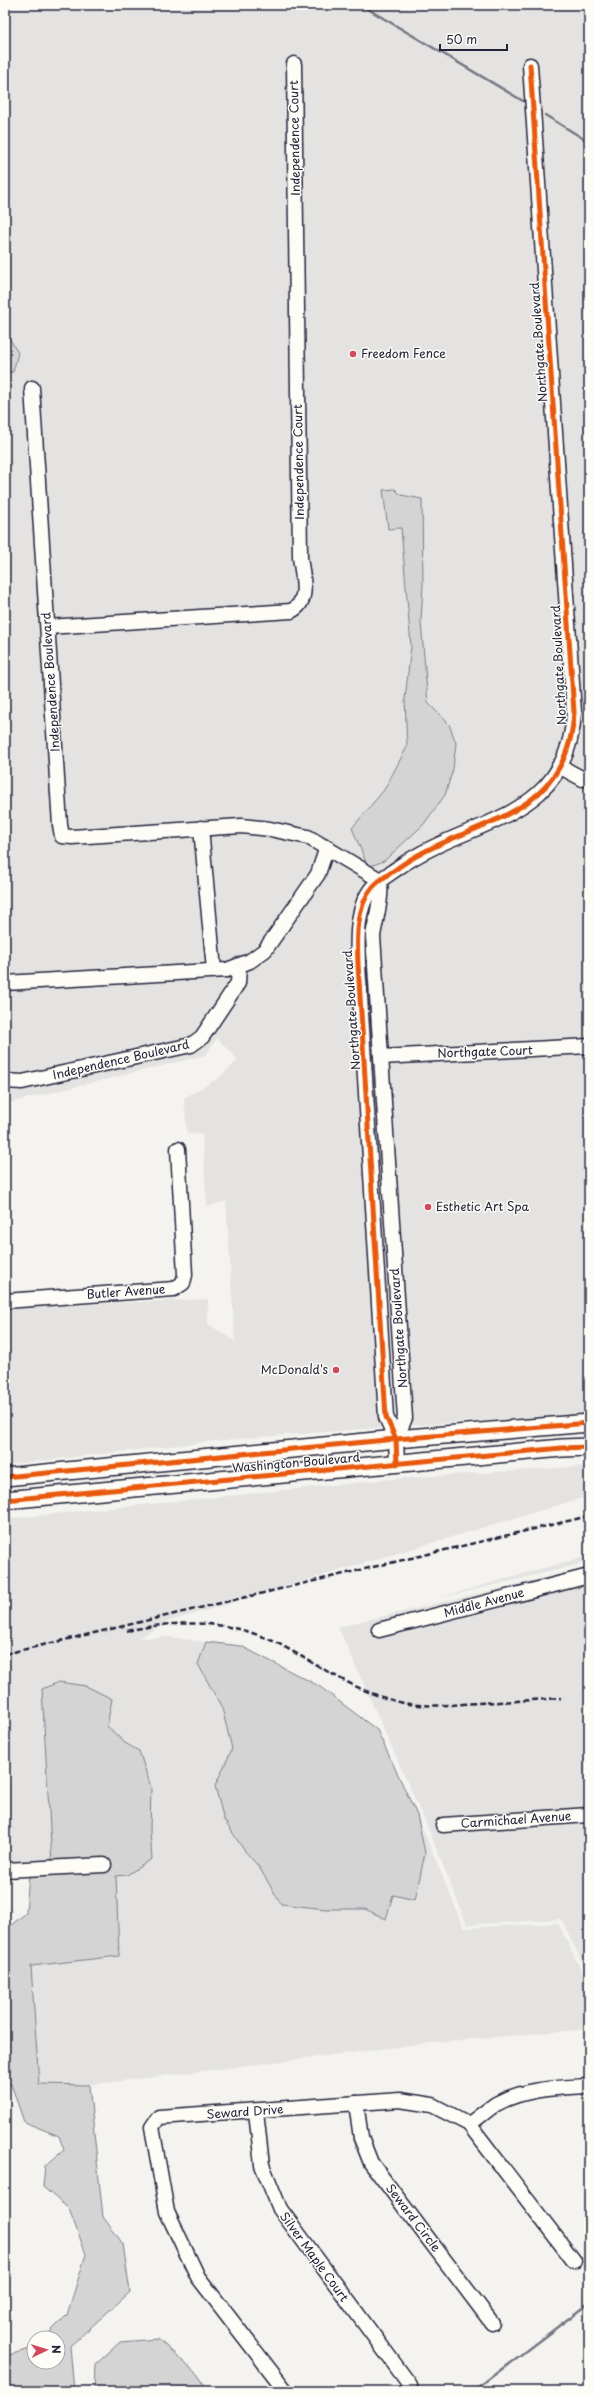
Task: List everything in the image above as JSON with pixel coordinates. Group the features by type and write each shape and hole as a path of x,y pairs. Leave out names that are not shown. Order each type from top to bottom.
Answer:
{"main road":[{"name":"Washington Boulevard","path":"5,1477 396,1439 589,1423"},
{"name":"Washington Boulevard","path":"5,1500 589,1447"}],"street":[{"name":"Independence Court","path":"48,627 291,611 296,609 303,599 300,557 294,64"},
{"name":"Northgate Boulevard","path":"397,1464 396,1439 386,1417 357,938 364,904 372,888 380,880 422,852 520,809 547,786 559,766 570,742 574,712 530,65"},
{"name":"Independence Boulevard","path":"32,388 60,825 62,836 72,838 241,826 270,829 308,837 380,880"},
{"path":"559,766 587,779"},
{"path":"201,828 214,970"},
{"path":"5,983 214,970 239,967 265,950 318,874 327,847"},
{"name":"Northgate Boulevard","path":"380,880 382,898 373,936 405,1418 396,1439"},
{"name":"Independence Boulevard","path":"5,1080 22,1082 191,1045 202,1037 238,983 239,967"},
{"name":"Northgate Court","path":"381,1057 589,1046"},
{"name":"Butler Avenue","path":"5,1300 174,1289 179,1287 185,1275 178,1149"},
{"name":"Middle Avenue","path":"379,1630 589,1576"},
{"name":"Carmichael Avenue","path":"443,1825 589,1815"},
{"path":"5,1870 104,1865"},
{"path":"469,2124 496,2105 519,2094 540,2090 589,2086"},
{"name":"Seward Drive","path":"286,2391 198,2277 168,2212 152,2127 155,2120 162,2116 166,2118 256,2112 400,2100 419,2102 444,2110 469,2124 574,2261"},
{"name":"Seward Circle","path":"356,2103 361,2138 371,2163 492,2322"},
{"name":"Silver Maple Court","path":"256,2112 262,2165 280,2210 410,2386"}],"shaded area":[{"path":"5,5 589,5 589,762 583,771 566,764 575,743 579,711 535,60 525,61 568,727 561,751 545,780 521,802 504,812 419,848 381,880 319,840 271,824 240,822 67,832 53,631 291,616 300,612 308,600 305,556 299,59 289,60 295,557 298,593 296,602 289,607 53,622 37,383 27,384 54,826 57,837 61,841 72,842 197,833 209,966 5,978 5,373 13,372 18,353 5,331","holes":["395,489 401,495 422,499 423,584 421,622 428,703 449,724 456,743 453,769 445,795 423,825 384,861 368,867 352,828 384,790 407,747 405,699 411,646 401,528 388,529 383,491"]},
{"path":"5,331 18,353 13,372 5,373"},
{"path":"395,489 401,495 422,499 423,584 421,622 428,703 449,724 456,743 453,769 445,795 423,825 384,861 368,867 352,828 384,790 407,747 405,699 411,646 401,528 388,529 383,490"},
{"path":"561,772 579,782 589,795 589,1041 376,1057 369,946 386,888 414,862 508,820"},
{"path":"256,832 298,842 322,853 313,872 261,947 248,957 219,965 207,833"},
{"path":"331,859 375,887 360,927 389,1427 224,1440 5,1465 5,1308 208,1299 208,1324 235,1341 226,1201 207,1207 202,1133 187,1134 184,1098 219,1078 238,1060 217,1038 206,1055 5,1104 5,1086 192,1050 244,969 322,876"},
{"path":"234,973 233,981 194,1039 21,1078 5,1075 5,988"},
{"path":"589,1051 589,1414 400,1426 376,1066"},
{"path":"589,1466 589,1496 167,1622 139,1638 168,1637 206,1642 198,1664 222,1708 232,1749 215,1786 244,1850 259,1867 281,1904 326,1909 365,1909 386,1919 393,1895 415,1899 425,1853 417,1815 464,1928 558,1923 589,1986 589,2029 437,2042 89,2085 39,2084 31,1966 119,1956 116,1876 152,1859 139,1751 125,1743 107,1726 86,1686 59,1682 42,1689 52,1863 5,1866 5,1519 391,1479"},
{"path":"589,1556 589,1562 433,1600 510,1577"},
{"path":"589,1567 589,1976 561,1919 467,1925 430,1833 338,1627"},
{"path":"206,1642 241,1646 319,1686 377,1730 417,1815 425,1853 415,1900 393,1895 386,1919 365,1909 326,1909 281,1904 259,1867 244,1850 224,1820 215,1786 232,1749 222,1708 198,1664"},
{"path":"59,1682 86,1686 112,1699 107,1726 125,1743 139,1751 151,1787 150,1831 152,1859 127,1875 116,1876 119,1956 31,1966 39,2084 89,2085 103,2217 123,2244 130,2292 70,2346 74,2391 5,2391 5,2356 26,2350 26,2370 66,2370 66,2330 52,2330 67,2315 86,2254 69,2209 43,2187 45,2166 64,2150 59,2136 24,2122 11,2084 5,2085 5,1930 26,1913 29,1874 109,1869 108,1860 52,1863 42,1689"},
{"path":"158,2339 198,2375 208,2391 94,2391 95,2365 120,2342"}],"waterway":[{"path":"361,5 523,101"},
{"path":"545,115 589,142"},
{"path":"473,2391 589,2303"}],"railway":[{"path":"5,1654 589,1516"},
{"path":"127,1631 169,1624 190,1623 231,1627 271,1640 343,1680 369,1692 408,1704 447,1705 561,1698"}],"cycle path":[{"path":"397,1464 396,1439 386,1417 358,964 360,914 367,896 372,888 381,879 427,851 511,812 535,797 554,776 568,748 574,712 530,65"},
{"path":"5,1477 396,1439 589,1423"},
{"path":"5,1500 562,1448 589,1447"}],"place":[{"name":"Freedom Fence","path":"353,354"},
{"name":"Esthetic Art Spa","path":"428,1207"},
{"name":"McDonald's","path":"336,1370"}]}
